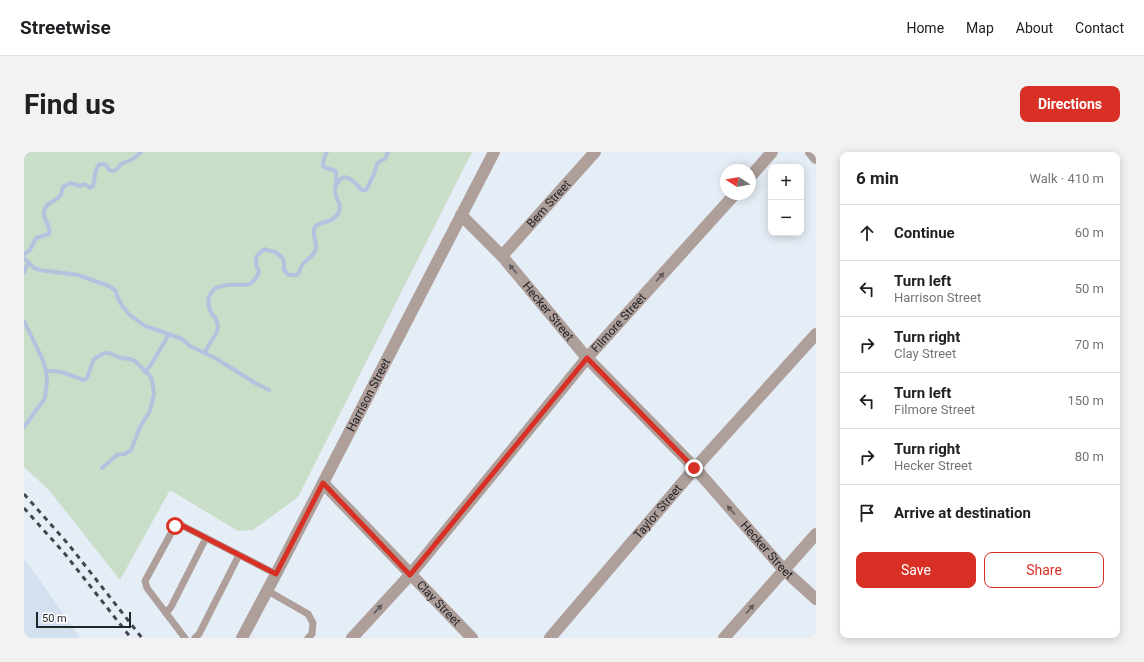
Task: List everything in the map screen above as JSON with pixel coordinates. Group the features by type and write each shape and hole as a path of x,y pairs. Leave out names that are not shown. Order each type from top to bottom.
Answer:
{"street":[{"name":"Harrison Street","path":"242,638 268,591 460,215 494,152"},
{"name":"Bem Street","path":"502,256 595,152"},
{"path":"756,170 772,152"},
{"path":"810,152 816,158"},
{"name":"Filmore Street","path":"352,638 410,575 587,358 730,200"},
{"name":"Hecker Street","path":"460,215 502,256 587,358 694,468 784,570 816,599"},
{"name":"Taylor Street","path":"550,638 694,468 816,334"},
{"name":"Clay Street","path":"323,483 472,638"},
{"path":"724,638 816,534"}],"lane":[{"path":"185,638 147,588 145,581 175,526 181,525 276,574"},
{"path":"166,613 171,607 206,538"},
{"path":"195,638 199,634 239,555"},
{"path":"268,591 308,614 313,623 312,634 308,638"}],"shaded area":[{"path":"24,558 80,638 24,638"}],"green space":[{"path":"24,152 472,152 298,497 253,530 238,531 170,490 120,580 49,490 24,467"}],"waterway":[{"path":"24,254 30,250 36,238 49,234 50,231 44,217 44,211 49,204 60,196 63,187 70,183 80,186 85,184 90,188 93,186 96,171 100,164 106,165 109,170 113,171 121,164 133,159 141,152"},
{"path":"327,152 324,158 323,166 336,171 336,181 338,183"},
{"path":"205,353 216,334 218,326 208,304 213,290 217,287 225,285 246,285 253,282 259,272 256,264 256,257 264,249 275,252 282,257 284,261 284,270 289,275 297,275 303,264 313,255 316,250 314,228 319,224 332,220 340,209 335,191 337,183 342,178 347,177 362,190 366,190 377,164 385,159 388,152"},
{"path":"24,258 34,268 40,270 78,275 109,286 116,291 122,306 130,315 145,326 182,339 190,346 215,358 269,390"},
{"path":"24,272 28,263"},
{"path":"24,321 42,358 46,371 47,382 45,398 24,427"},
{"path":"145,372 151,365 169,334"},
{"path":"46,371 61,372 83,380 86,379 94,359 104,353 109,353 121,358 135,361 150,376 154,394 150,411 140,427 131,450 125,454 117,455 102,468"}],"railway":[{"path":"24,494 69,545 142,638"},
{"path":"24,508 65,554 131,638"}],"route":[{"path":"175,526 181,525 276,574 323,483 410,575 587,358 694,468"}]}
